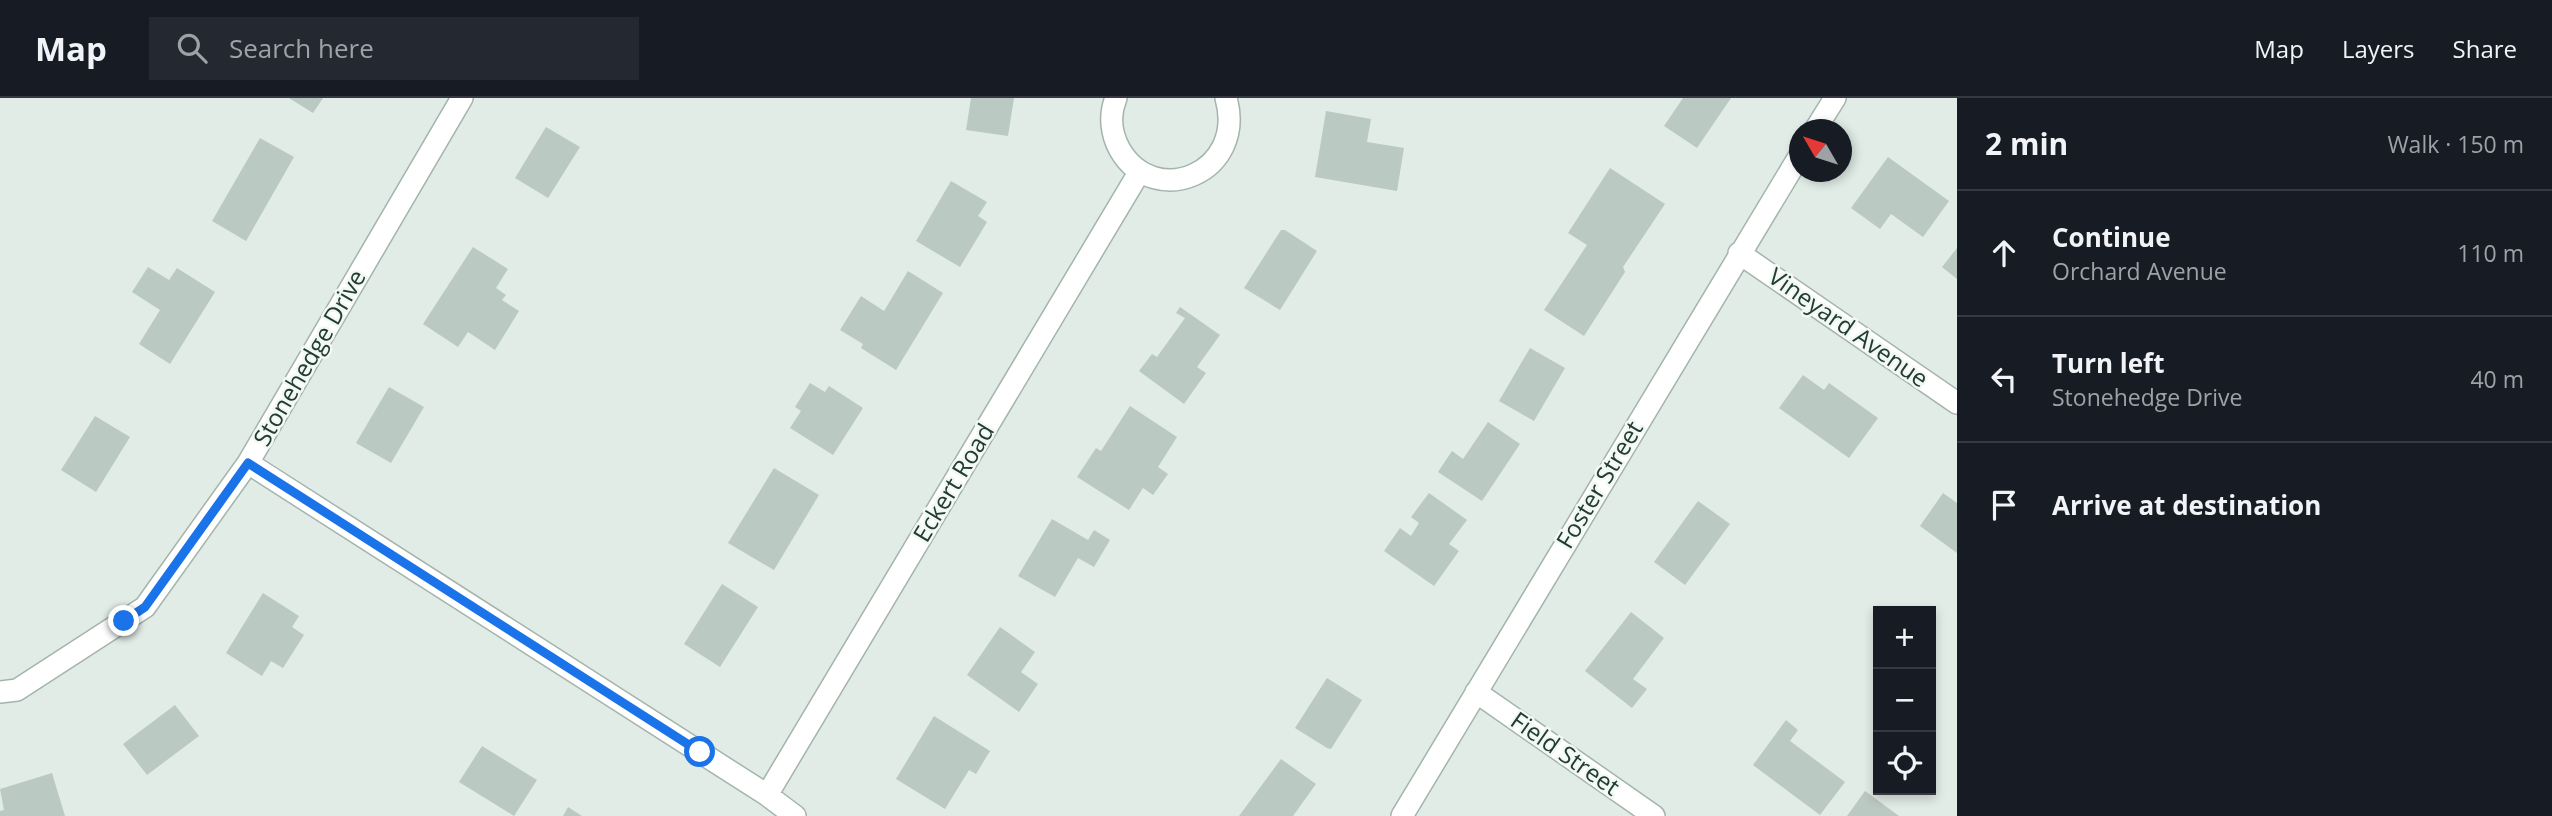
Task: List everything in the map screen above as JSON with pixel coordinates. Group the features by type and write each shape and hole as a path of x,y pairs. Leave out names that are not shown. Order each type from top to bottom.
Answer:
{"street":[{"name":"Stonehedge Drive","path":"0,692 17,690 145,607 248,463 461,98"},
{"path":"1116,98 1111,121 1115,141 1125,158 1140,171 1157,178 1177,180 1195,175 1211,164 1223,149 1230,131 1226,98"},
{"path":"1822,119 1835,98"},
{"name":"Eckert Road","path":"767,795 1140,171"},
{"name":"Foster Street","path":"1402,816 1789,173"},
{"name":"Vineyard Avenue","path":"1739,253 1957,403"},
{"path":"248,463 767,795 795,816"},
{"name":"Field Street","path":"1476,692 1654,816"}],"building":[{"path":"289,98 323,98 313,113"},
{"path":"971,98 1014,98 1008,136 966,130"},
{"path":"1683,98 1731,98 1697,148 1664,126"},
{"path":"1326,111 1371,119 1367,142 1404,148 1397,191 1315,177"},
{"path":"546,127 580,147 548,198 515,178"},
{"path":"260,138 294,157 246,241 212,221"},
{"path":"1888,157 1949,201 1923,237 1891,214 1880,229 1851,208"},
{"path":"1610,168 1665,204 1623,267 1625,272 1584,336 1544,310 1587,245 1568,233"},
{"path":"951,181 987,202 978,216 987,222 960,267 916,241"},
{"path":"1281,230 1317,251 1280,310 1244,288"},
{"path":"473,247 508,269 496,288 506,295 502,300 519,311 495,350 468,332 458,347 423,324"},
{"path":"1957,248 1957,279 1942,267"},
{"path":"148,267 169,280 177,268 215,292 170,364 139,344 160,310 132,292"},
{"path":"908,271 943,293 896,370 861,348 863,344 840,330 861,296 884,311"},
{"path":"1180,307 1220,335 1197,367 1206,373 1184,404 1139,371 1152,354 1157,357 1185,318 1176,313"},
{"path":"1530,348 1565,368 1534,421 1499,401"},
{"path":"1803,375 1824,390 1829,383 1878,418 1849,458 1779,408"},
{"path":"810,383 825,392 829,386 863,408 833,455 790,428 801,411 795,407"},
{"path":"389,387 424,407 391,463 356,443"},
{"path":"1130,406 1177,437 1158,467 1168,474 1153,495 1143,488 1129,510 1077,477 1096,448 1101,451"},
{"path":"95,416 130,437 96,492 61,470"},
{"path":"1488,422 1520,444 1482,501 1438,472 1452,451 1463,459"},
{"path":"774,468 819,495 774,570 728,543"},
{"path":"1429,493 1467,520 1449,544 1459,551 1434,586 1384,551 1400,528 1411,536 1419,523 1411,517"},
{"path":"1943,493 1957,503 1957,553 1920,526"},
{"path":"1698,501 1730,524 1685,585 1654,562"},
{"path":"1052,519 1088,540 1094,530 1110,540 1094,567 1078,558 1055,597 1018,576"},
{"path":"722,584 758,607 720,667 684,644"},
{"path":"263,593 299,616 292,627 304,635 283,668 271,661 262,676 226,653"},
{"path":"1631,612 1664,638 1633,679 1647,689 1632,708 1585,671"},
{"path":"1000,627 1035,652 1021,672 1038,684 1019,712 967,675"},
{"path":"1327,678 1362,700 1331,749 1295,728"},
{"path":"175,705 199,736 147,775 123,744"},
{"path":"934,716 990,751 976,774 969,770 945,809 896,779"},
{"path":"1786,720 1798,730 1790,741 1845,782 1820,815 1753,765"},
{"path":"482,746 537,780 514,816 459,782"},
{"path":"1281,759 1316,784 1293,816 1239,816"},
{"path":"52,773 65,816 0,816 0,811 4,810 0,789"},
{"path":"1865,791 1899,816 1847,816"},
{"path":"568,807 582,816 563,816"}],"route":[{"path":"124,621 145,607 248,463 700,752"}]}
